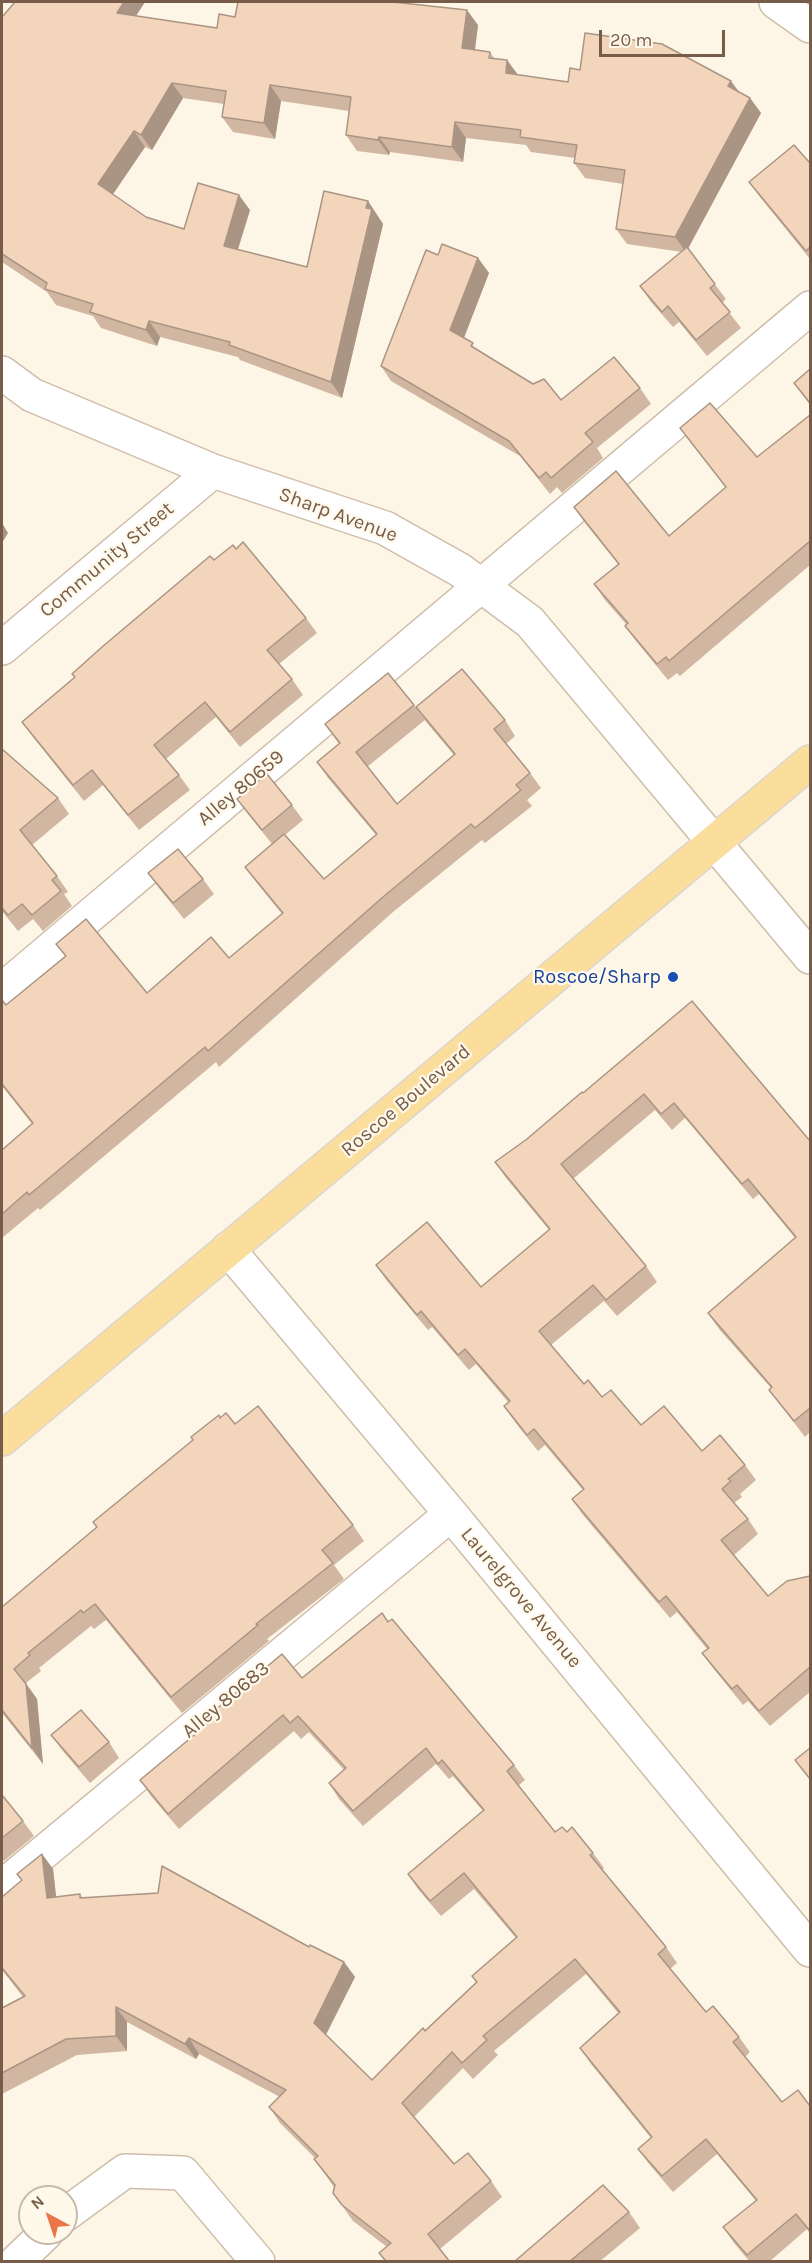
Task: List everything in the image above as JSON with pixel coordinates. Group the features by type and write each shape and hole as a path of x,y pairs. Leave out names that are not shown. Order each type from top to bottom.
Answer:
{"main road":[{"name":"Roscoe Boulevard","path":"2,1439 810,762"}],"street":[{"path":"776,2 810,26"},
{"name":"Alley 80659","path":"2,990 810,308"},
{"name":"Sharp Avenue","path":"2,374 32,395 213,471 385,528 460,570 530,622 810,957"},
{"name":"Community Street","path":"2,648 213,471"},
{"name":"Laurelgrove Avenue","path":"228,1249 451,1514 810,1950"},
{"name":"Alley 80683","path":"2,1887 451,1514"},
{"path":"78,2205 125,2171 183,2173 258,2262"},
{"path":"16,2262 34,2245"}],"building":[{"path":"15,2 124,2 117,13 217,28 219,14 235,17 238,2 393,2 467,10 462,48 490,52 489,58 507,60 506,73 568,82 570,68 580,70 585,33 662,44 731,81 728,86 750,98 675,237 616,229 625,170 574,163 577,145 520,137 521,130 455,122 452,147 346,135 351,97 270,85 264,123 222,117 226,91 172,83 141,135 134,131 98,184 146,217 184,229 198,183 239,195 224,246 307,267 324,191 368,201 366,208 372,209 331,382 229,345 230,342 149,321 146,330 90,312 93,304 45,289 47,283 2,254 2,17"},
{"path":"794,145 809,162 810,160 810,247 806,251 749,182"},
{"path":"442,244 478,258 450,330 473,343 471,346 533,384 544,379 561,400 614,357 640,388 585,433 593,442 551,478 546,472 539,478 509,441 381,366 426,250 438,255"},
{"path":"687,247 715,284 710,288 730,312 696,340 668,306 662,312 640,286"},
{"path":"810,369 810,403 794,383"},
{"path":"710,403 757,457 810,415 810,541 669,661 666,657 657,664 625,626 628,623 594,584 619,564 574,507 616,471 669,536 726,487 680,428"},
{"path":"243,542 306,618 267,650 292,679 230,732 205,702 154,745 179,775 128,815 92,770 73,785 22,722 75,677 72,674 102,647 210,556 214,560 233,545 236,549"},
{"path":"462,669 505,720 494,729 530,773 516,785 521,790 475,828 471,824 383,897 208,1051 205,1047 29,1195 27,1192 2,1214 2,1150 33,1123 2,1084 2,1000 6,1005 66,956 56,944 86,919 147,993 211,937 229,958 283,913 245,867 284,834 324,879 377,834 317,762 340,743 325,724 388,673 414,705 356,752 397,804 455,754 416,707"},
{"path":"2,749 58,798 20,830 57,876 52,880 61,891 32,915 22,904 8,915 2,908"},
{"path":"267,774 292,805 262,830 237,799"},
{"path":"178,849 203,879 173,903 148,873"},
{"path":"692,1001 810,1141 810,1408 794,1421 769,1390 772,1387 708,1313 796,1237 748,1179 742,1184 674,1103 661,1114 644,1094 561,1164 646,1266 606,1300 593,1285 539,1331 584,1384 588,1380 602,1397 611,1390 641,1425 664,1406 702,1451 720,1435 745,1465 728,1479 731,1481 722,1489 748,1519 721,1540 768,1596 787,1581 810,1576 810,1667 759,1711 737,1685 732,1689 702,1653 709,1648 666,1596 659,1602 572,1499 584,1489 534,1429 527,1435 504,1406 510,1401 465,1349 458,1355 421,1311 417,1315 376,1265 427,1222 481,1287 550,1229 495,1162 527,1139"},
{"path":"258,1406 353,1525 322,1550 333,1563 256,1624 258,1625 171,1697 95,1604 83,1613 81,1610 28,1653 30,1655 14,1669 26,1684 32,1748 2,1710 2,1607 97,1527 93,1522 193,1440 191,1437 219,1415 220,1418 226,1413 235,1424"},
{"path":"382,1613 388,1622 392,1619 514,1765 507,1771 555,1832 562,1827 567,1832 572,1827 593,1853 590,1855 666,1947 658,1954 706,2012 713,2006 739,2037 733,2042 782,2102 798,2090 810,2106 810,2231 796,2214 747,2255 723,2227 757,2200 706,2139 662,2176 638,2149 652,2137 580,2048 620,2012 575,1959 483,2036 487,2040 462,2063 452,2052 402,2103 454,2164 468,2153 491,2181 428,2234 450,2262 387,2262 379,2253 391,2243 342,2205 333,2193 335,2185 314,2159 318,2156 269,2107 286,2090 189,2038 185,2044 116,2007 116,2036 66,2039 2,2073 2,2008 25,1996 2,1968 2,1897 22,1880 17,1874 42,1854 47,1898 80,1894 80,1898 158,1893 162,1866 309,1947 310,1945 344,1962 314,2023 372,2080 423,2028 425,2031 477,1982 472,1976 517,1937 464,1873 430,1901 408,1874 484,1810 442,1760 438,1764 426,1748 353,1811 329,1783 346,1768 298,1716 290,1723 283,1715 168,1814 140,1780 199,1731 196,1726 282,1654 302,1678"},
{"path":"81,1710 109,1742 79,1767 51,1735"},
{"path":"810,1748 810,1779 795,1760"},
{"path":"2,1795 23,1821 2,1838"},
{"path":"603,2185 629,2212 569,2262 514,2262"}],"place":[{"name":"Roscoe/Sharp","path":"673,977"}]}
